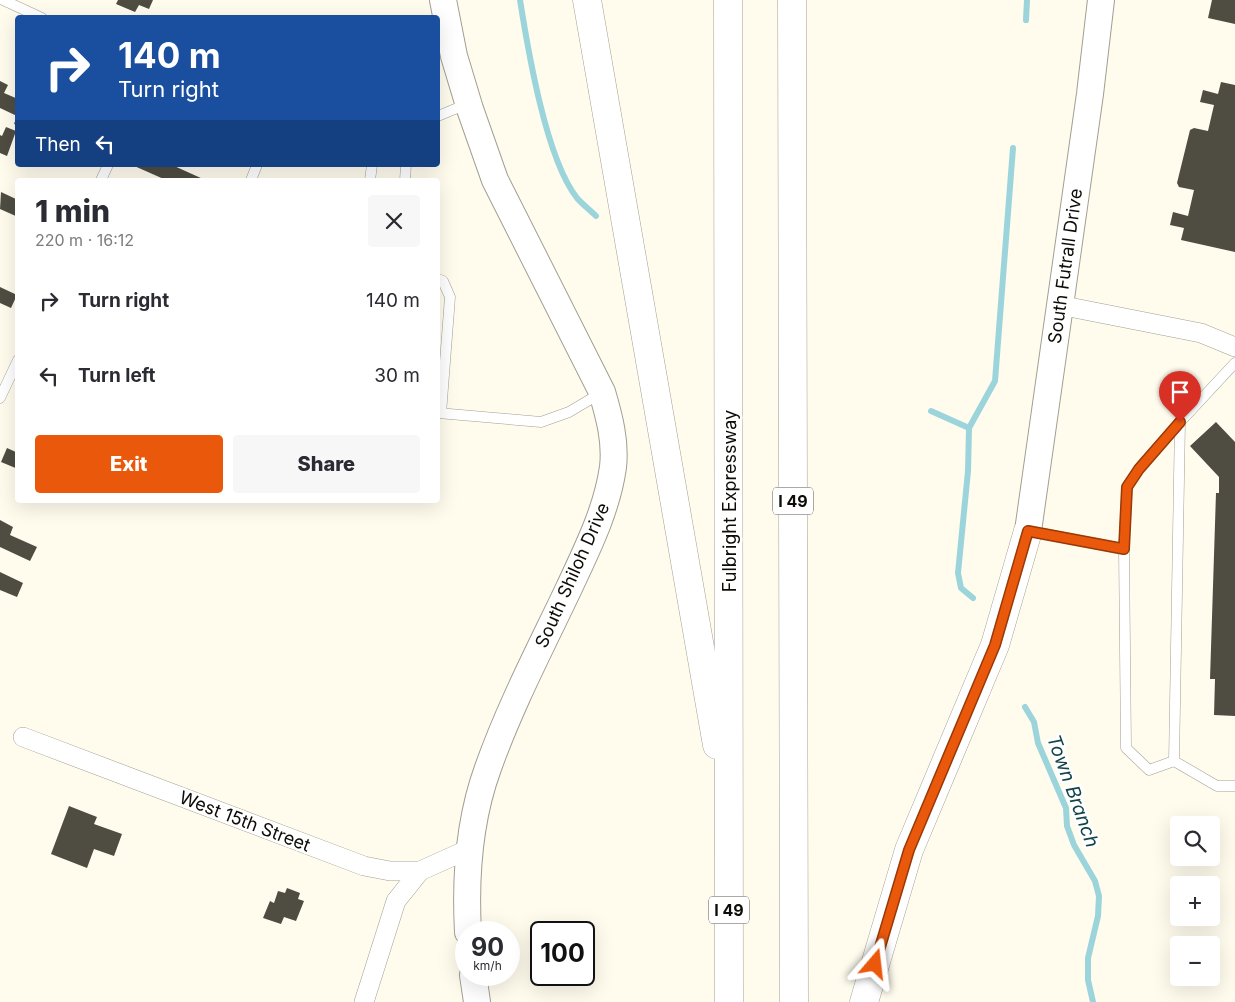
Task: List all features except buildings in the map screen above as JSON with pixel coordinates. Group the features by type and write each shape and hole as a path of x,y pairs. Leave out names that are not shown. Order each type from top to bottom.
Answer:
{"highway":[{"path":"587,0 730,819"},
{"name":"Fulbright Expressway","path":"728,0 729,1002"},
{"name":"I 49","path":"792,0 794,1002"},
{"path":"864,1002 909,850 995,645 1028,531"}],"street":[{"name":"South Shiloh Drive","path":"443,0 454,56 468,104 495,180 602,392 612,427 613,465 605,503 589,544 498,742 476,810 470,849 466,897 467,921"},
{"name":"South Futrall Drive","path":"1028,531 1090,94 1101,0"},
{"path":"1059,305 1201,333 1235,347"},
{"name":"West 15th Street","path":"23,738 364,866 390,872 420,871 470,849"},
{"path":"364,1002 396,901 420,871"},
{"path":"474,986 476,1002"}],"lane":[{"path":"3,0 36,15"},
{"path":"440,115 468,104"},
{"path":"440,280 443,282 450,297 440,402"},
{"path":"1235,364 1180,422 1139,469 1127,487 1124,549 1126,748 1149,770 1174,761 1217,786 1235,786"},
{"path":"0,398 15,366"},
{"path":"440,413 541,422 569,412 602,392"},
{"path":"1174,761 1180,422"},
{"path":"1028,531 1124,549"}],"waterway":[{"path":"520,0 533,74 547,131 556,158 577,198 596,216"},
{"path":"1026,20 1027,0"},
{"path":"973,598 961,588 958,573 968,471 969,428 995,381 1013,148"},
{"path":"931,411 969,428"},
{"name":"Town Branch","path":"1025,707 1034,722 1038,743 1066,808 1067,826 1074,845 1095,881 1099,896 1098,916 1088,958 1088,980 1093,1002"}],"route":[{"path":"875,964 909,850 995,645 1028,531 1124,549 1127,487 1139,469 1180,422"}]}
